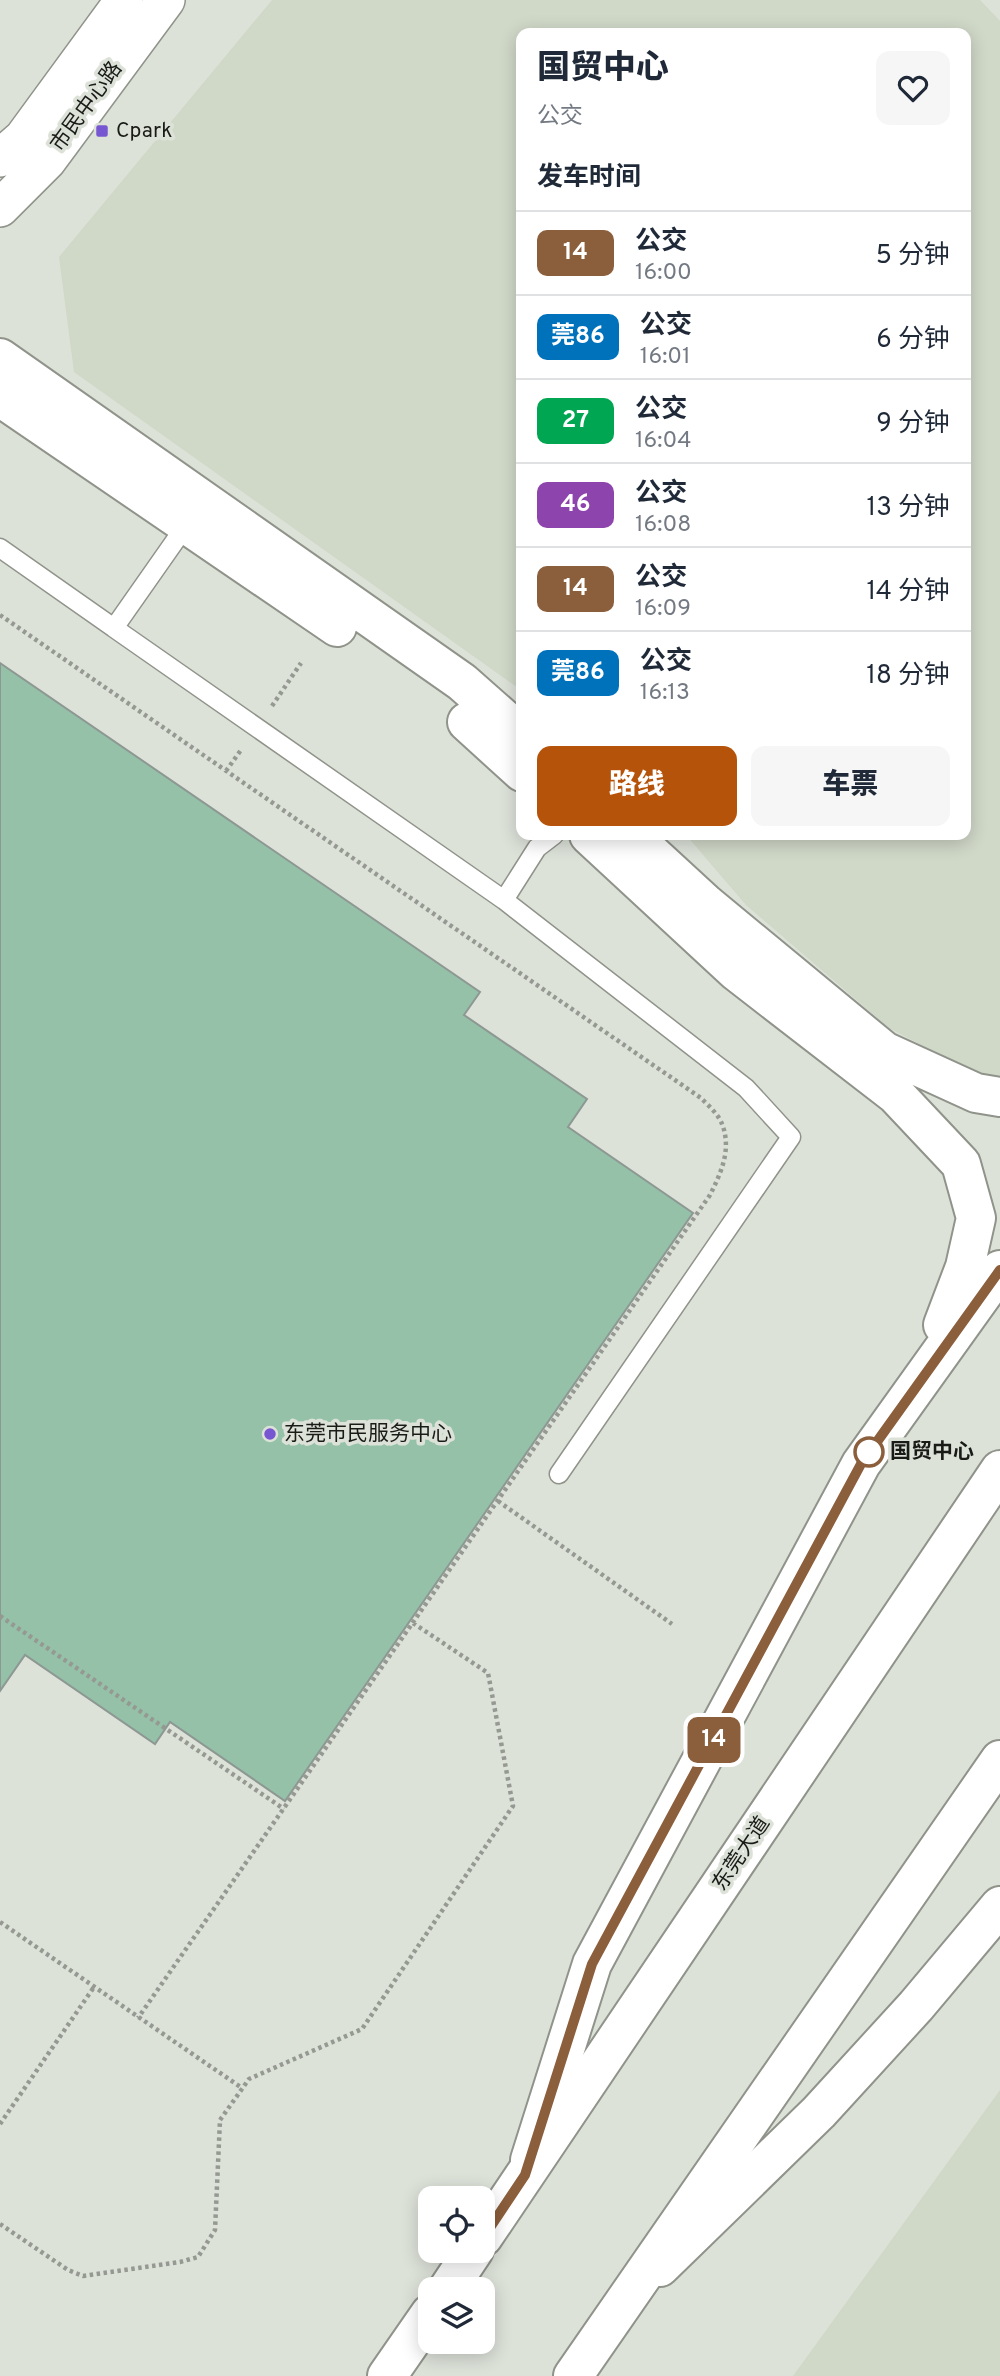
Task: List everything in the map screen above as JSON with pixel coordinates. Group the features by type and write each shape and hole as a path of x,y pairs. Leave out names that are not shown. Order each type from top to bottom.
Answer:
{"main road":[{"path":"0,358 194,512 444,700 516,766"},
{"path":"0,397 194,512 462,682 516,730"},
{"path":"594,840 737,972 896,1094 961,1164 976,1218 965,1267 926,1371"},
{"path":"637,840 706,904 884,1051 976,1093 1000,1097"},
{"path":"525,2175 592,1964 861,1464 1000,1270"},
{"name":"东莞大道","path":"495,2219 1000,1470"},
{"path":"573,2376 1000,1760"},
{"path":"628,2298 820,2112 916,2006 1000,1906"},
{"path":"387,2376 418,2331"}],"street":[{"name":"市民中心路","path":"0,158 23,138 124,0"},
{"name":"市民中心路","path":"0,208 47,161 166,0"}],"lane":[{"path":"114,628 194,512"},
{"path":"0,548 504,901 746,1088 791,1137 559,1474"},
{"path":"504,901 537,848 547,840"}],"path":[{"path":"0,615 701,1098 722,1123 727,1149 721,1172 710,1195 138,2018"},
{"path":"498,1501 672,1624"},
{"path":"0,1616 284,1809"},
{"path":"0,2224 68,2270 83,2276 198,2257 215,2230 220,2120 242,2088 249,2079 362,2029 513,1806 488,1673 413,1623"},
{"path":"0,1922 242,2088"},
{"path":"0,2124 94,1987"}],"shaded area":[{"path":"272,0 980,0 1000,21 1000,1076 984,1078 889,1028 746,905 690,840 971,840 971,28 516,28 516,686 74,372 59,257"},
{"path":"1000,2090 1000,2376 793,2376"}],"building":[{"name":"东莞市民服务中心","path":"0,663 480,992 464,1015 587,1099 568,1127 693,1213 285,1801 170,1722 155,1744 25,1655 0,1691"}],"bus line":[{"name":"14","path":"495,2220 525,2175 592,1964 861,1464 1000,1270"}],"place":[{"name":"Cpark","path":"102,131"},
{"name":"东莞市民服务中心","path":"270,1434"},
{"name":"国贸中心","path":"869,1452"}]}
